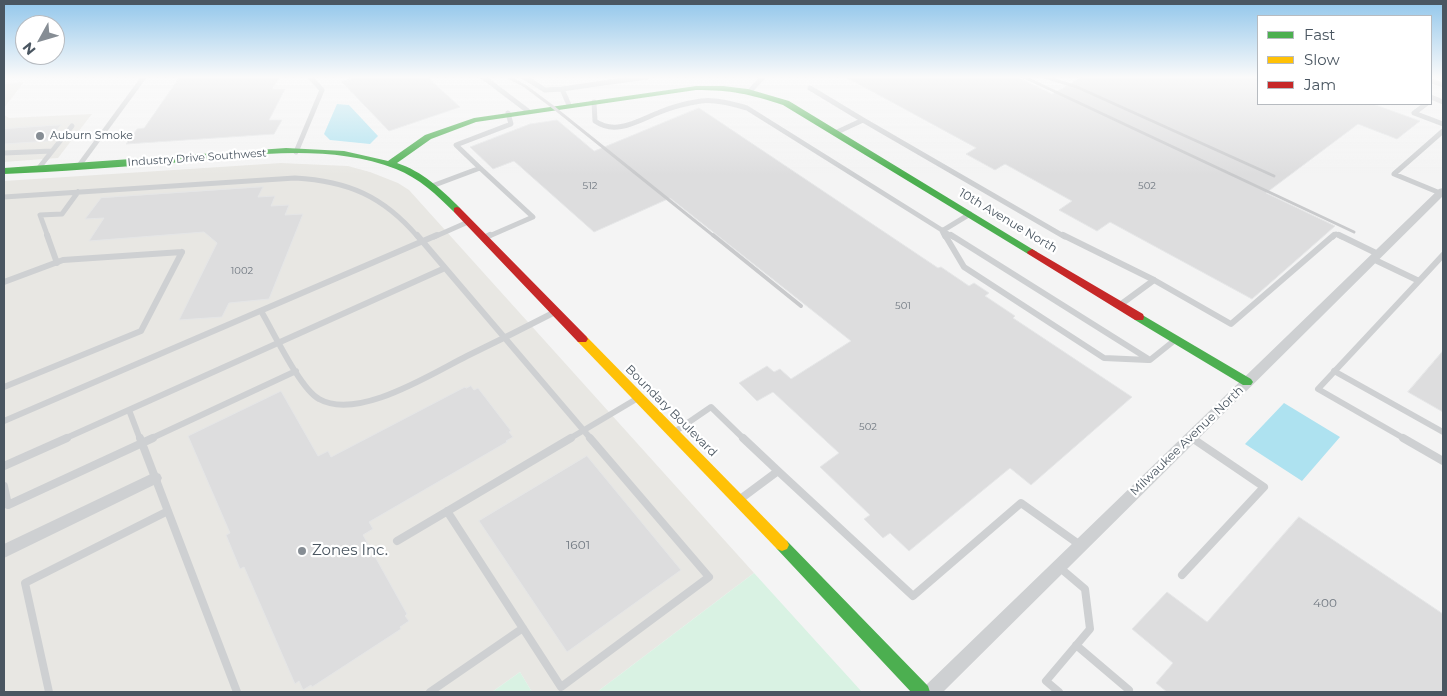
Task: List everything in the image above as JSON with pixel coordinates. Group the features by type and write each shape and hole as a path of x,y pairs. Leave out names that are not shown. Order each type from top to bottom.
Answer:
{"street":[{"name":"10th Avenue North","path":"390,164 420,142 443,130 474,120 532,109"},
{"name":"10th Avenue North","path":"795,109 1247,382"},
{"name":"Industry Drive Southwest","path":"4,172 213,156 296,152 340,154 390,164"},
{"name":"Boundary Boulevard","path":"390,164 408,171 432,186 739,500 922,692"},
{"name":"Milwaukee Avenue North","path":"931,692 1442,192"},
{"path":"4,551 155,478"}],"lane":[{"path":"78,167 120,109"},
{"path":"296,152 314,109"},
{"path":"594,109 595,121 603,127 609,128 623,127 669,109"},
{"path":"749,109 1150,360"},
{"path":"846,109 1067,238 1154,280 1231,324 1336,234 1418,281"},
{"path":"1419,109 1414,113 1443,124"},
{"path":"484,238 533,217 456,145 511,124 508,113"},
{"path":"835,133 863,120"},
{"path":"38,170 72,126"},
{"path":"1442,192 1394,174 1443,131"},
{"path":"4,153 52,151"},
{"path":"432,186 480,168"},
{"path":"4,197 273,179 328,180 356,188 378,199 402,219 423,242 709,577 562,687 447,511"},
{"path":"57,262 40,215 62,214 78,192"},
{"path":"942,231 970,214"},
{"path":"4,421 468,222"},
{"path":"942,231 964,267 1104,358 1150,360 1176,339"},
{"path":"4,282 63,260 182,252 141,331 4,387"},
{"path":"1443,255 1318,389 1443,461"},
{"path":"4,466 445,268"},
{"path":"1120,305 1154,280"},
{"path":"261,311 296,371 318,399 335,404 364,402 398,391 555,312"},
{"path":"4,486 8,506 296,371"},
{"path":"1334,371 1443,432"},
{"path":"397,541 638,398"},
{"path":"673,433 711,407 913,596 1021,503 1080,546"},
{"path":"129,410 237,692"},
{"path":"1182,575 1264,487 1190,437"},
{"path":"739,500 778,471"},
{"path":"49,692 25,584 168,511"},
{"path":"1058,692 1046,680 1090,628 1084,589 1059,567"},
{"path":"430,692 523,628"},
{"path":"1076,645 1129,690"}],"shaded area":[{"path":"92,114 58,158 4,162 4,115 9,118"},
{"path":"281,163 348,166 398,183 409,190 754,573 597,692 532,692 520,672 492,692 4,692 4,181"}],"green space":[{"path":"754,573 862,692 597,692"},
{"path":"520,672 532,692 492,692"}],"water":[{"path":"335,109 353,109 378,136 370,144 330,140 324,134"},
{"path":"1284,403 1340,437 1302,481 1245,444"}],"building":[{"path":"157,109 274,109 269,120 282,120 274,134 126,144 137,129 144,128"},
{"path":"368,109 453,109 389,131"},
{"path":"695,109 701,109 938,268 941,267 969,286 974,283 989,293 985,296 1015,316 1013,318 1132,397 1031,485 1010,468 909,551 890,533 883,538 864,519 870,515 820,467 839,453 773,392 757,401 739,383 767,366 774,372 780,369 791,379 851,341 670,198 594,232 514,161 493,169 470,147 530,124 557,120 594,151"},
{"path":"905,109 1388,109 1420,121 1397,139 1358,124 1266,193 1335,226 1252,299 1110,222 1097,231 1059,210 1072,201 1005,164 995,170 966,154 976,148"},
{"path":"61,125 48,141 4,144 4,129"},
{"path":"263,187 258,197 275,196 271,206 289,205 285,215 303,214 269,299 229,303 222,317 179,320 217,243 204,232 89,241 104,218 85,219 101,198"},
{"path":"1443,351 1443,412 1408,392"},
{"name":"Zones Inc.","path":"471,386 474,390 478,388 511,431 509,432 513,437 369,522 373,529 363,535 407,614 405,616 409,621 400,627 401,629 312,687 311,685 303,690 299,681 295,684 244,567 240,569 226,535 230,533 188,436 281,391 318,456 328,451 331,457 465,387"},
{"path":"587,456 681,570 567,652 479,521"},
{"path":"1299,517 1443,614 1443,692 1167,692 1156,683 1173,663 1132,629 1167,592 1207,622"}],"railway":[{"path":"556,109 715,237"},
{"path":"1093,109 1354,232"},
{"path":"1127,109 1274,176"},
{"path":"713,235 801,306"}],"traffic: fast":[{"path":"390,164 428,137 474,120 547,109"},
{"path":"797,109 1032,252"},
{"path":"4,171 257,152 315,151 372,159 399,167 415,175 430,186 457,210"},
{"path":"1139,317 1247,382"},
{"path":"782,545 922,692"}],"traffic: slow":[{"path":"582,339 782,545"}],"traffic: jam":[{"path":"457,210 582,339"},
{"path":"1032,252 1139,317"}],"place":[{"name":"Auburn Smoke","path":"40,136"},
{"name":"Zones Inc.","path":"302,551"}]}
